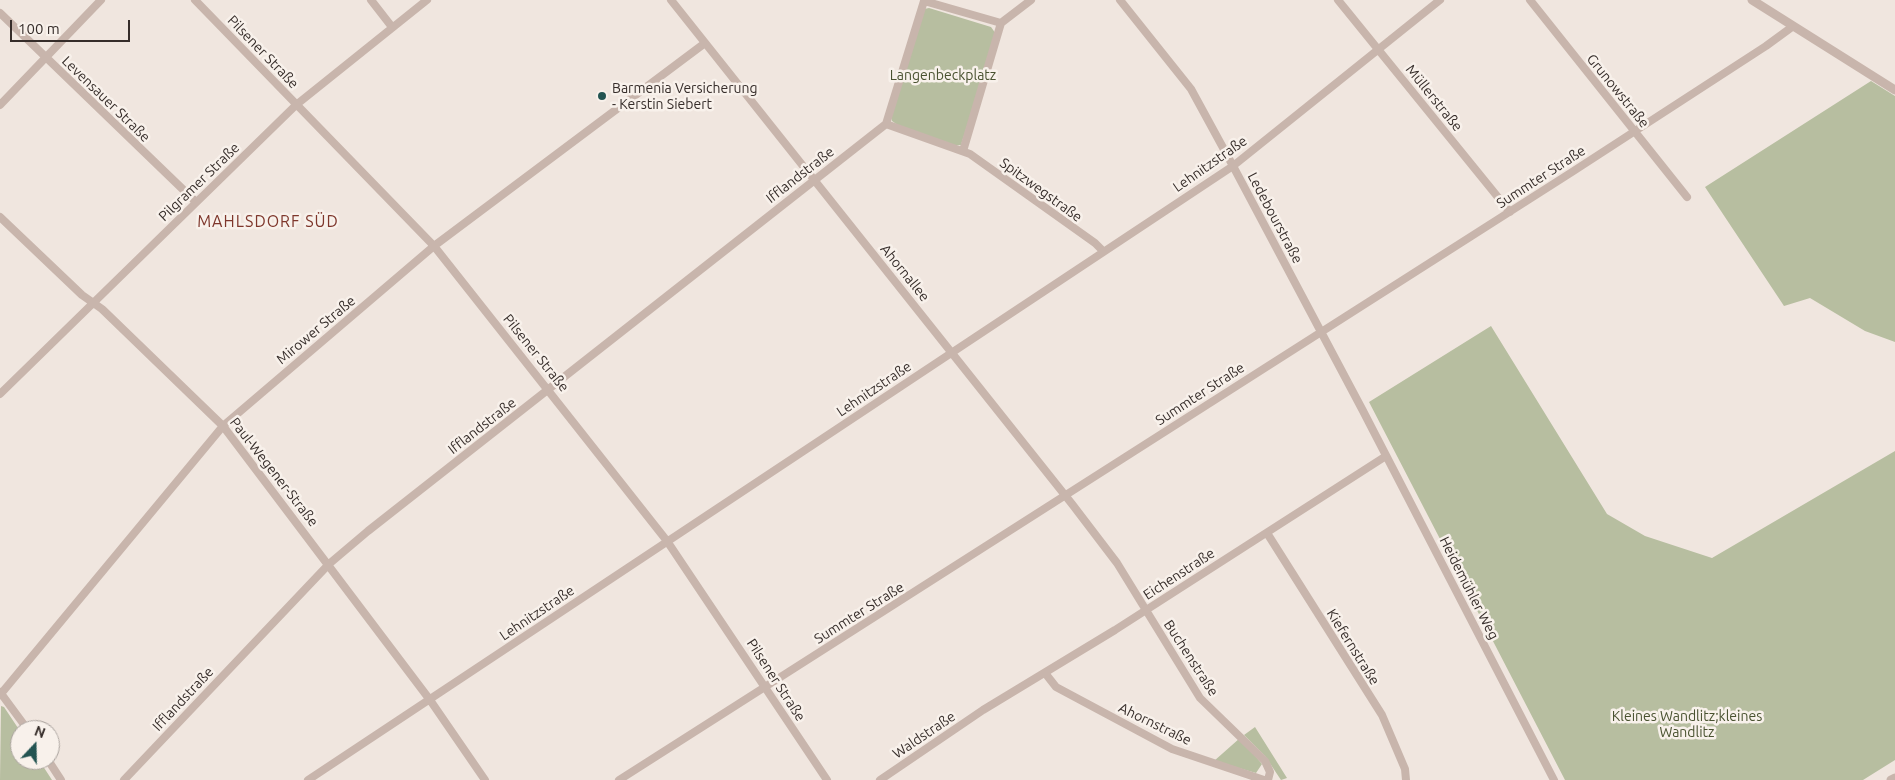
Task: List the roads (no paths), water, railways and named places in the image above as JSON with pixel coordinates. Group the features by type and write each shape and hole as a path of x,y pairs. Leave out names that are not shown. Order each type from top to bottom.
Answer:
{"street":[{"path":"0,105 101,0"},
{"name":"Pilsener Straße","path":"195,0 434,246 549,389 667,541 827,780"},
{"path":"371,0 392,27"},
{"name":"Pilgramer Straße","path":"0,394 296,105 427,0"},
{"name":"Ahornallee","path":"671,0 952,352 1117,563"},
{"path":"1001,23 923,0 886,124 945,147 963,151 1001,23 1031,0"},
{"name":"Ledebourstraße","path":"1120,0 1191,89 1361,407"},
{"name":"Müllerstraße","path":"1338,0 1510,212"},
{"name":"Lehnitzstraße","path":"308,780 1233,166 1440,0"},
{"name":"Grunowstraße","path":"1530,0 1687,197"},
{"path":"1752,0 1792,27 1895,90"},
{"name":"Levensauer Straße","path":"0,13 196,202"},
{"name":"Summter Straße","path":"620,780 1510,212 1766,46 1792,27"},
{"name":"Mirower Straße","path":"0,694 223,426 434,246 705,43"},
{"name":"Ifflandstraße","path":"124,780 329,564 886,124"},
{"name":"Spitzwegstraße","path":"963,151 1023,191 1095,243 1103,252"},
{"name":"Paul-Wegener-Straße","path":"0,217 92,303 102,309 223,426 430,700 485,780"},
{"name":"Heidemühler Weg","path":"1361,407 1554,780"},
{"name":"Eichenstraße","path":"983,710 1146,610 1386,456"},
{"name":"Kiefernstraße","path":"1267,533 1382,715 1405,769 1406,780"},
{"name":"Buchenstraße","path":"1117,563 1200,698 1265,761 1270,772 1266,780"},
{"name":"Ahornstraße","path":"1045,673 1056,687 1172,749 1266,780"},
{"path":"0,694 20,720"},
{"name":"Waldstraße","path":"880,780 983,710"},
{"path":"1891,780 1895,778"}],"place":[{"name":"Barmenia Versicherung - Kerstin Siebert","path":"602,96"}],"district":[{"name":"MAHLSDORF SÜD","path":"268,222"}],"park label":[{"name":"Langenbeckplatz","path":"943,75"},
{"name":"Kleines Wandlitz;kleines Wandlitz","path":"1687,724"}]}
